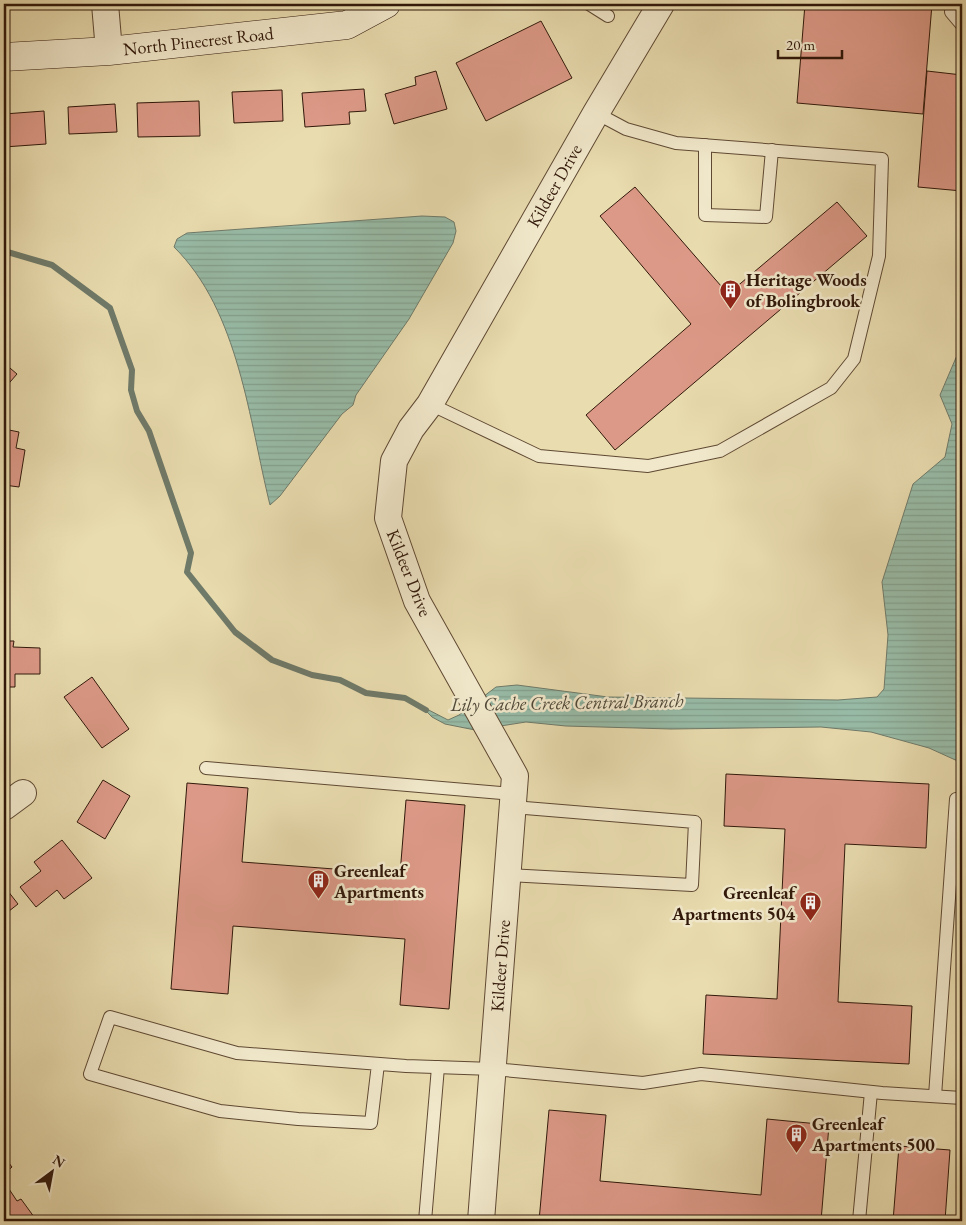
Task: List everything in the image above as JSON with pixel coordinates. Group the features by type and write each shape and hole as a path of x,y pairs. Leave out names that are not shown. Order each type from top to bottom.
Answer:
{"street":[{"path":"105,4 109,51"},
{"name":"North Pinecrest Road","path":"4,57 109,51 347,24 386,4"},
{"name":"Kildeer Drive","path":"481,1221 515,776 417,601 388,518 394,461 411,429 430,404 596,113 661,4"}],"lane":[{"path":"589,4 608,16"},
{"path":"952,4 951,12 962,25"},
{"path":"430,404 540,456 648,466 720,451 831,388 854,359 879,256 882,159 676,143 626,129 596,113"},
{"path":"705,145 705,215 766,217 772,150"},
{"path":"206,768 695,822 692,885 508,875"},
{"path":"935,1096 956,800"},
{"path":"378,1064 371,1123 298,1119 220,1111 90,1074 110,1017 237,1053 378,1064 493,1069 643,1083 701,1074 871,1092 962,1098"},
{"path":"425,1221 438,1067"},
{"path":"859,1221 871,1092"}],"water":[{"path":"422,216 445,217 454,222 456,231 453,243 409,319 356,395 353,405 342,414 280,496 270,505 248,403 227,334 213,302 196,273 174,247 177,239 187,233"},
{"path":"958,353 962,353 962,763 929,748 871,732 821,727 671,729 566,726 526,722 475,730 445,724 432,717 421,706 448,720 459,715 496,687 517,685 608,697 838,700 877,697 884,689 888,635 882,582 913,484 945,457 952,424 940,395"}],"building":[{"path":"17,4 49,4 49,5 18,8"},
{"path":"805,4 932,4 923,114 797,103"},
{"path":"541,21 572,78 486,121 456,63"},
{"path":"436,71 447,109 394,124 385,94 416,85 415,77"},
{"path":"927,71 962,75 962,191 918,187"},
{"path":"364,89 366,111 349,112 350,124 305,127 302,93"},
{"path":"282,90 283,121 234,123 232,92"},
{"path":"199,101 200,136 138,137 137,103"},
{"path":"115,104 117,132 69,134 68,107"},
{"path":"44,111 46,144 4,147 4,114"},
{"name":"Heritage Woods of Bolingbrook","path":"635,187 728,294 837,202 867,236 615,450 586,415 691,324 600,216"},
{"path":"4,363 17,374 4,389"},
{"path":"4,429 19,432 16,448 25,450 19,487 4,485"},
{"path":"4,641 14,641 13,647 40,648 40,674 15,674 15,687 4,687"},
{"path":"92,677 129,729 102,748 64,697"},
{"name":"Greenleaf Apartments 504","path":"726,774 929,784 926,848 845,844 838,1002 912,1006 909,1064 703,1054 706,995 777,999 785,829 724,826"},
{"path":"103,780 130,796 105,839 77,822"},
{"name":"Greenleaf Apartments","path":"187,783 248,788 242,862 400,874 406,800 465,805 449,1009 400,1005 405,939 233,926 228,994 171,989"},
{"path":"62,840 92,878 64,899 57,890 36,907 20,887 41,871 34,862"},
{"path":"4,886 18,904 4,915"},
{"name":"Greenleaf Apartments 500","path":"549,1110 606,1115 600,1181 761,1195 767,1119 829,1125 821,1221 539,1221"},
{"path":"899,1146 950,1150 945,1221 893,1221"},
{"path":"4,1157 12,1167 4,1174"},
{"path":"9,1189 17,1201 21,1199 37,1221 4,1221 4,1193"}],"waterway":[{"name":"Lily Cache Creek Central Branch","path":"4,251 52,265 110,308 132,370 131,390 137,411 149,431 191,553 187,572 235,632 272,660 312,675 340,680 366,693 405,698 426,710"}],"place":[{"name":"Heritage Woods of Bolingbrook","path":"730,309"},
{"name":"Greenleaf Apartments","path":"318,900"},
{"name":"Greenleaf Apartments 504","path":"811,922"},
{"name":"Greenleaf Apartments 500","path":"796,1153"}]}
